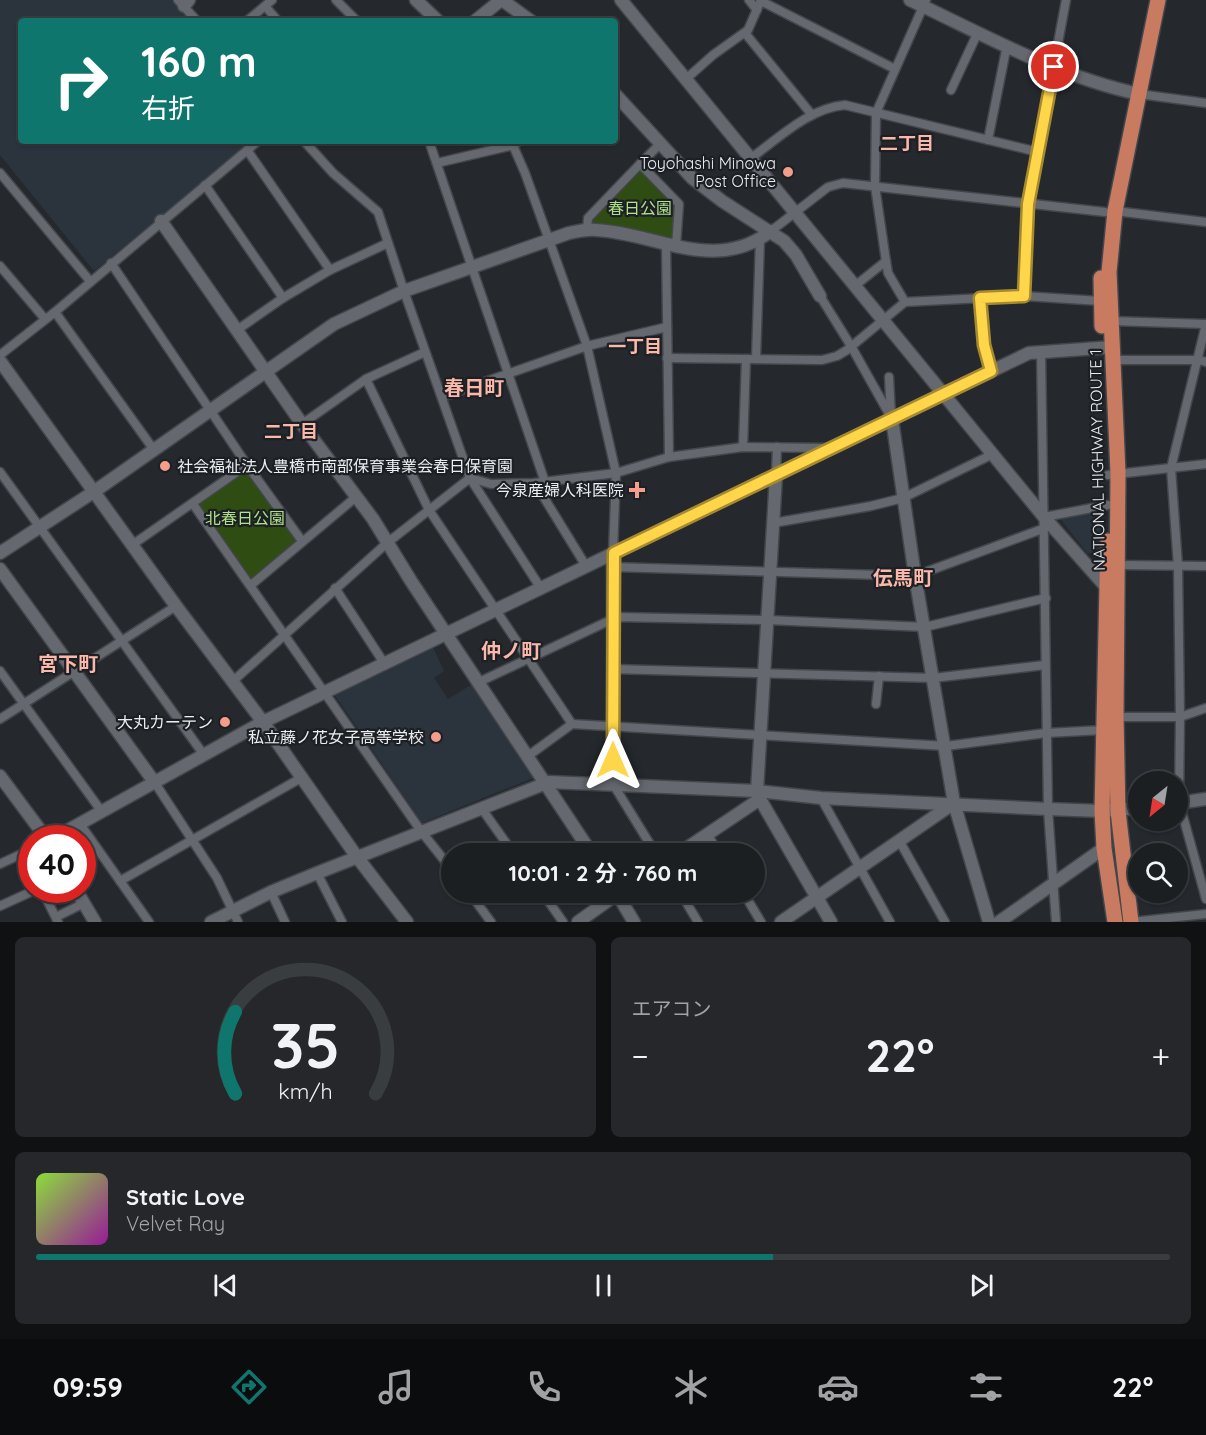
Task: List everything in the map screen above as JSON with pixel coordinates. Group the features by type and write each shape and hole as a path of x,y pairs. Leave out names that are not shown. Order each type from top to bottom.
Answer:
{"highway":[{"name":"NATIONAL HIGHWAY ROUTE 1","path":"1110,351 1100,301 1110,211 1156,0"},
{"name":"NATIONAL HIGHWAY ROUTE 1","path":"1110,211 1109,272 1112,321 1110,351 1118,565 1112,591 1103,730 1102,811 1104,848 1115,922"},
{"name":"NATIONAL HIGHWAY ROUTE 1","path":"1113,474 1108,506 1118,810 1131,922"}],"street":[{"path":"336,0 354,18"},
{"path":"416,0 435,18"},
{"path":"479,18 501,0 527,18"},
{"path":"621,0 884,318 1045,523 1112,591"},
{"path":"749,0 757,10"},
{"path":"686,79 713,55 748,30 761,0 895,69"},
{"path":"910,0 926,3 978,32 1054,67 1135,93 1206,103"},
{"path":"1024,296 1028,204 1066,0"},
{"path":"184,2 195,18"},
{"path":"251,18 268,3 276,18"},
{"path":"905,302 888,273 886,261 875,186 876,113 926,3"},
{"path":"951,90 978,32"},
{"path":"745,33 812,115"},
{"path":"988,140 1006,45"},
{"path":"618,97 702,186 735,210 771,231 796,255 892,419"},
{"path":"751,158 812,115 827,108 845,105 1038,152"},
{"path":"0,355 55,312 254,144"},
{"path":"307,144 333,173 378,212 470,478 540,587"},
{"path":"430,144 545,482"},
{"path":"436,163 507,144"},
{"path":"516,144 587,346 616,473 613,567 613,784 649,843"},
{"path":"586,230 588,218 660,144"},
{"path":"247,150 330,270"},
{"path":"640,164 679,204 671,244 667,327 669,457"},
{"path":"0,173 90,281"},
{"path":"205,184 283,298"},
{"path":"0,553 95,491 334,324 404,291 548,238 586,230 616,232 708,252 721,252 746,247 760,240 828,188 839,184 1206,222"},
{"path":"161,221 302,424 356,497 584,843"},
{"path":"743,447 760,240"},
{"path":"237,330 283,298 330,270 388,243"},
{"path":"856,285 886,261"},
{"path":"111,263 247,465 302,541"},
{"path":"0,266 45,319"},
{"path":"667,358 822,360 837,356 905,302 1024,296 1100,301"},
{"path":"980,298 984,345 991,371"},
{"path":"55,312 154,450"},
{"path":"1112,321 1206,324 1202,361 1171,468 1178,566 1179,771"},
{"path":"442,397 587,346 667,327"},
{"path":"1041,351 1046,733 1048,809 1056,922"},
{"path":"149,922 80,824 263,722 1029,353 1110,351 1202,361"},
{"path":"302,424 366,379 425,352"},
{"path":"0,361 176,606 263,722 357,857 408,922"},
{"path":"889,377 892,419 903,498 954,803 989,922"},
{"path":"366,379 429,510 572,724"},
{"path":"470,478 491,484 535,483 616,473 669,457 743,447 830,448"},
{"path":"777,447 759,795 831,922"},
{"path":"773,523 903,498 993,454"},
{"path":"1113,474 1206,464"},
{"path":"132,545 247,465"},
{"path":"0,472 204,755"},
{"path":"232,682 387,543 470,478"},
{"path":"535,483 586,566"},
{"path":"251,585 356,497"},
{"path":"193,504 421,831 441,856"},
{"path":"613,567 915,576 1045,523 1108,506"},
{"path":"1118,565 1206,566"},
{"path":"0,569 155,783 217,878 236,916"},
{"path":"335,588 384,663"},
{"path":"479,682 613,618 768,620 925,627 1046,598"},
{"path":"0,719 176,606"},
{"path":"613,669 933,678 1045,665"},
{"path":"0,671 102,812"},
{"path":"876,704 879,676"},
{"path":"1116,717 1180,717 1206,708"},
{"path":"528,756 572,724 946,746 1046,733 1103,730"},
{"path":"0,776 36,825"},
{"path":"120,881 301,778"},
{"path":"211,922 236,916 271,892 549,782 1048,809 1102,811 1128,809"},
{"path":"695,843 759,795"},
{"path":"820,798 890,922"},
{"path":"1188,802 1206,799"},
{"path":"781,922 954,803"},
{"path":"482,809 506,843"},
{"path":"1186,831 1206,899"},
{"path":"708,835 713,843"},
{"path":"900,842 945,922"},
{"path":"999,922 1104,848"},
{"path":"0,864 18,856"},
{"path":"318,873 342,922"},
{"path":"271,892 285,922"},
{"path":"0,906 18,898"},
{"path":"49,903 57,919 84,903 95,922"},
{"path":"477,903 491,922"},
{"path":"550,903 563,922"},
{"path":"578,922 604,903"},
{"path":"624,903 634,922"},
{"path":"687,903 698,922"},
{"path":"749,903 760,922"},
{"path":"1131,922 1206,914"}],"shaded area":[{"path":"0,0 172,0 189,18 18,18 18,144 249,144 94,271 0,155"},
{"path":"1102,511 1099,553 1087,553 1059,517"},
{"name":"私立藤ノ花女子高等学校","path":"432,645 444,671 434,678 448,699 474,683 534,774 533,778 422,823 334,694"}],"green space":[{"name":"春日公園","path":"642,170 675,208 674,241 592,224 592,218"},
{"name":"北春日公園","path":"246,470 296,539 295,543 252,578 249,577 199,507 199,503"}],"place":[{"name":"Toyohashi Minowa Post Office","path":"788,172"},
{"name":"社会福祉法人豊橋市南部保育事業会春日保育園","path":"165,466"},
{"name":"今泉産婦人科医院","path":"637,490"},
{"name":"大丸カーテン","path":"225,722"},
{"name":"私立藤ノ花女子高等学校","path":"436,737"}],"district":[{"name":"二丁目","path":"907,144"},
{"name":"一丁目","path":"635,347"},
{"name":"春日町","path":"474,388"},
{"name":"二丁目","path":"291,432"},
{"name":"伝馬町","path":"903,578"},
{"name":"仲ノ町","path":"511,651"},
{"name":"宮下町","path":"68,664"}],"route":[{"path":"613,760 614,553 991,371 981,326 980,298 1024,296 1028,204 1054,67"}]}
